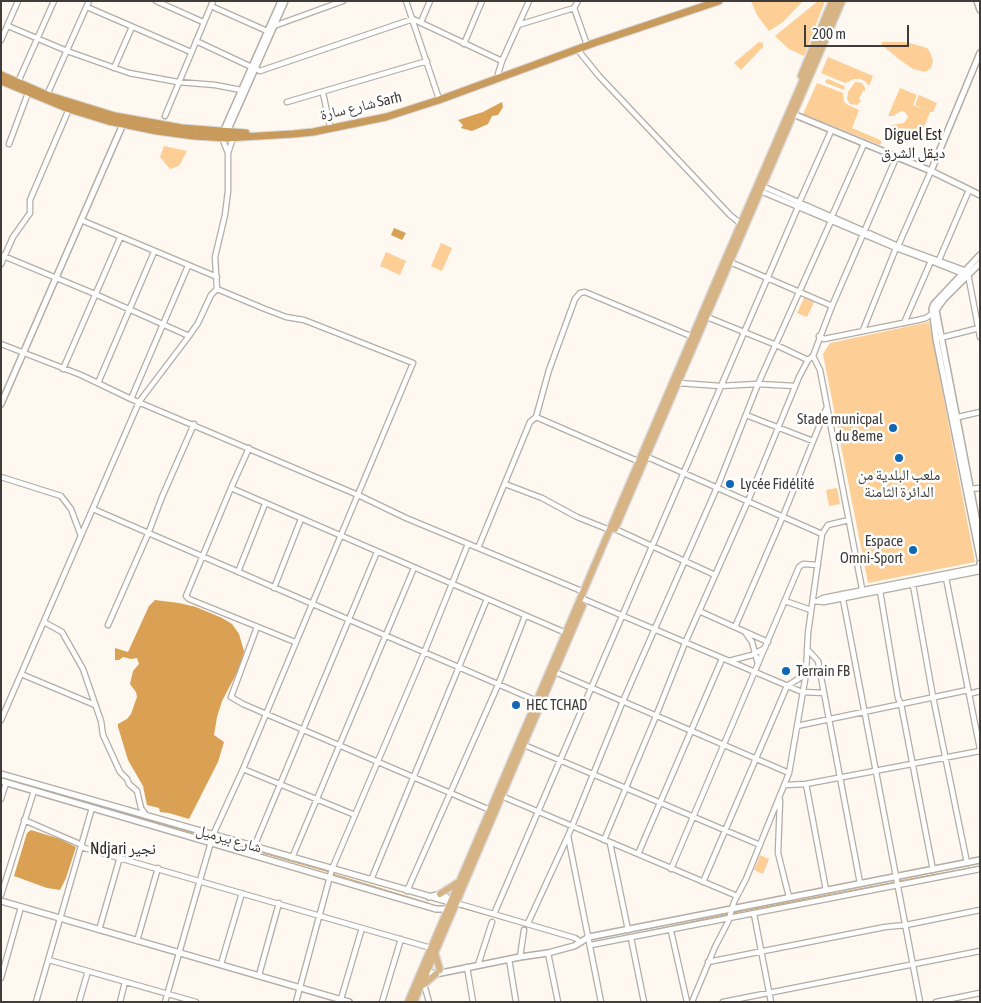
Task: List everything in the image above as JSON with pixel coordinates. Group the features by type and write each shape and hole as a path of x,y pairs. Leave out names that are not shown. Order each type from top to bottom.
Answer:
{"highway":[{"name":"شارع سارة Sarh","path":"1,81 69,109 123,124 163,132 259,134 291,132 387,114 705,1"},
{"name":"شارع سارة Sarh","path":"1,75 47,95 92,110 139,121 224,134 233,138 313,132 386,117 439,100 576,49 719,1"}],"main road":[{"path":"803,87 801,77 804,65 832,1"},
{"path":"613,530 640,462 645,456 679,383 707,317 837,1"},
{"path":"779,141 794,114 803,87 814,75 844,1"},
{"path":"814,60 844,1"},
{"path":"422,986 440,972 433,950 445,909 453,902 460,880 490,810 500,795 566,633 645,456 741,224 759,188"},
{"path":"408,1002 425,968 500,795 524,745 555,672 583,597"},
{"path":"442,898 460,880"},
{"path":"414,1002 422,986 425,968"}],"street":[{"path":"1,40 18,1"},
{"path":"18,82 54,1"},
{"path":"47,95 89,1"},
{"path":"156,1 204,22"},
{"path":"218,289 216,257 225,216 228,191 228,153 224,134 241,90 253,69 267,31 281,1"},
{"path":"224,134 285,1"},
{"path":"274,26 342,1"},
{"path":"406,1 438,96"},
{"path":"421,22 430,1"},
{"path":"464,44 482,1"},
{"path":"518,26 574,8 578,1"},
{"path":"976,1 980,10"},
{"path":"498,74 528,2"},
{"path":"165,116 212,4 267,31"},
{"path":"86,7 191,52"},
{"path":"574,8 586,42"},
{"path":"196,41 253,69 263,71 413,19 502,61"},
{"path":"8,26 67,52 150,78 215,85 241,90"},
{"path":"114,68 132,27"},
{"path":"576,49 595,72 723,208 741,224"},
{"path":"863,330 978,62 980,53"},
{"path":"287,102 427,61"},
{"path":"9,144 28,93"},
{"path":"323,93 330,126"},
{"path":"1,264 13,237 30,213 30,200 69,109"},
{"path":"794,114 931,171 980,195"},
{"path":"1,404 123,124"},
{"path":"494,914 798,205 832,131"},
{"path":"228,153 233,138"},
{"path":"528,924 568,836 623,701 717,487 758,384 864,144"},
{"path":"604,840 685,643 748,501 795,386 808,360 812,356 896,158"},
{"path":"759,188 965,275"},
{"path":"939,260 969,190"},
{"path":"82,220 120,238 217,278"},
{"path":"63,369 120,238"},
{"path":"897,247 939,260 965,275 980,337"},
{"path":"98,383 154,252"},
{"path":"938,338 936,310 980,255"},
{"path":"3,256 96,294 189,336"},
{"path":"904,323 931,261"},
{"path":"730,262 832,306"},
{"path":"980,263 934,304 933,313 980,558"},
{"path":"131,398 188,266"},
{"path":"1,720 139,402 189,336 198,323 211,295 218,289"},
{"path":"165,1002 212,839 413,363 304,320 286,317 218,289"},
{"path":"478,548 530,422 536,417 552,362 575,299 580,293 585,292 693,338"},
{"path":"820,336 824,339 904,323 926,318 933,313"},
{"path":"707,317 808,360"},
{"path":"938,338 979,328"},
{"path":"1,344 98,383 358,495 722,659 802,692 824,693"},
{"path":"812,356 820,370 863,592"},
{"path":"679,383 720,386 758,384 795,386"},
{"path":"735,627 827,408"},
{"path":"954,418 980,412"},
{"path":"746,415 813,441"},
{"path":"536,417 640,462"},
{"path":"108,625 194,424"},
{"path":"250,448 231,488 186,596 189,599 295,642"},
{"path":"645,456 822,534"},
{"path":"1,477 61,496 71,509 81,536"},
{"path":"505,484 533,494 578,517 652,546 716,575"},
{"path":"231,488 566,633"},
{"path":"968,489 980,488"},
{"path":"968,489 980,538"},
{"path":"238,572 265,504"},
{"path":"93,509 537,702"},
{"path":"274,588 301,519"},
{"path":"692,1002 708,962 730,918 731,910 781,796 789,773 806,674 811,610 815,601 822,534 828,525 849,520"},
{"path":"296,1002 331,873 468,544"},
{"path":"254,846 377,552"},
{"path":"980,563 980,569"},
{"path":"671,868 800,566 805,564 818,565"},
{"path":"292,858 414,568"},
{"path":"863,592 913,585 980,569"},
{"path":"815,601 824,602 842,596 980,569"},
{"path":"785,785 806,784 840,778 980,750 946,578"},
{"path":"913,585 933,697 967,863"},
{"path":"880,591 898,698 901,704 933,870"},
{"path":"842,596 920,1002"},
{"path":"371,880 487,599"},
{"path":"785,601 811,610"},
{"path":"699,611 768,642"},
{"path":"408,891 498,685 525,616"},
{"path":"44,622 64,634 83,668 102,721 103,735 120,772 137,791 141,808 146,815"},
{"path":"257,627 231,697 265,714 490,810"},
{"path":"743,631 747,633 752,642 758,665"},
{"path":"729,661 765,648"},
{"path":"807,649 818,660 860,883"},
{"path":"638,854 722,659"},
{"path":"555,672 789,773"},
{"path":"21,674 95,705"},
{"path":"702,882 788,686 806,674"},
{"path":"797,726 933,697 980,691"},
{"path":"524,745 760,845"},
{"path":"242,769 355,815"},
{"name":"شارع بيرميل","path":"1,774 146,815 212,839 254,846 331,873 371,880 429,897 442,898"},
{"path":"1,799 4,782"},
{"name":"شارع بيرميل","path":"4,782 331,873 445,909"},
{"path":"806,784 826,890"},
{"path":"1,895 34,791"},
{"path":"500,795 737,896"},
{"path":"781,796 778,852 789,897"},
{"path":"36,1002 92,808"},
{"path":"24,820 81,846 433,950"},
{"path":"568,836 602,1002"},
{"path":"610,843 628,930"},
{"path":"99,930 120,857"},
{"path":"425,968 440,972 548,953 574,946 590,938 980,860"},
{"path":"137,941 158,868"},
{"path":"590,945 671,931 980,869"},
{"path":"221,964 242,893"},
{"path":"442,898 575,938 581,942"},
{"path":"442,898 445,909"},
{"path":"1,901 349,1002"},
{"path":"259,975 278,904"},
{"path":"1,978 21,907"},
{"path":"708,962 980,910"},
{"path":"754,914 772,1002"},
{"path":"478,965 492,922"},
{"path":"341,999 362,928"},
{"path":"520,957 524,930"},
{"path":"671,931 687,1002"},
{"path":"630,938 644,1002"},
{"path":"382,1002 401,939"},
{"path":"723,1002 980,951"},
{"path":"548,953 558,1002"},
{"path":"509,959 516,1002"},
{"path":"49,960 196,1002"},
{"path":"467,967 473,1002"},
{"path":"79,1002 88,971"},
{"path":"120,1002 125,982"},
{"path":"422,986 429,1002"},
{"path":"936,1002 980,993"}],"shaded area":[{"path":"751,1 803,1 783,22 769,31 757,15"},
{"path":"818,1 825,1 804,56 789,49 775,36"},
{"path":"759,42 763,43 763,47 741,70 734,63"},
{"path":"882,42 906,42 927,48 933,61 931,68 925,72 913,69 882,45"},
{"path":"828,57 873,76 869,86 860,79 854,79 845,83 821,73"},
{"path":"828,79 844,86 844,90 826,83 825,81"},
{"path":"855,82 862,83 865,88 859,99 861,101 857,105 850,104 847,99 848,92"},
{"path":"817,83 843,93 844,102 859,110 852,128 878,139 882,142 880,145 803,114"},
{"path":"900,88 917,95 913,105 925,110 915,105 919,95 937,103 933,112 930,112 922,133 912,129 911,131 891,127 892,125 904,123 908,117 905,112 901,111 893,116 888,116"},
{"path":"502,102 503,107 498,115 492,116 488,124 472,131 461,128 463,125 458,120 483,112"},
{"path":"164,146 187,151 179,166 170,169 160,157"},
{"path":"394,228 406,233 402,240 391,235"},
{"path":"441,243 452,248 442,271 431,266"},
{"path":"386,252 406,261 400,275 380,266"},
{"path":"804,298 814,302 807,317 797,313"},
{"name":"ملعب البلدية من الدائرة الثامنة","path":"929,322 975,562 868,583 823,354 830,343"},
{"path":"837,488 840,504 829,506 826,490"},
{"path":"155,600 196,607 222,618 232,624 239,634 244,651 242,663 222,701 217,717 214,735 224,742 218,762 189,819 160,812 159,808 147,805 143,786 128,760 118,727 118,724 127,719 131,714 137,697 130,684 133,671 139,664 137,658 123,657 115,660 115,648 128,652 149,606"},
{"path":"31,830 60,839 76,847 60,890 47,888 14,876 27,833"},
{"path":"760,855 769,859 763,874 754,870"}],"waterway":[{"path":"50,790 92,804 329,872"},
{"path":"899,881 980,866"},
{"path":"333,874 428,903"},
{"path":"733,913 896,882"},
{"path":"458,907 533,928"},
{"path":"591,943 729,914"}],"place":[{"name":"Stade municpal du 8eme","path":"893,428"},
{"name":"ملعب البلدية من الدائرة الثامنة","path":"899,458"},
{"name":"Lycée Fidélité","path":"730,484"},
{"name":"Espace Omni-Sport","path":"913,550"},
{"name":"Terrain FB","path":"786,671"},
{"name":"HEC TCHAD","path":"516,705"}],"district":[{"name":"Diguel Est ديقل الشرق","path":"913,144"},
{"name":"Ndjari نجير","path":"123,849"}]}
